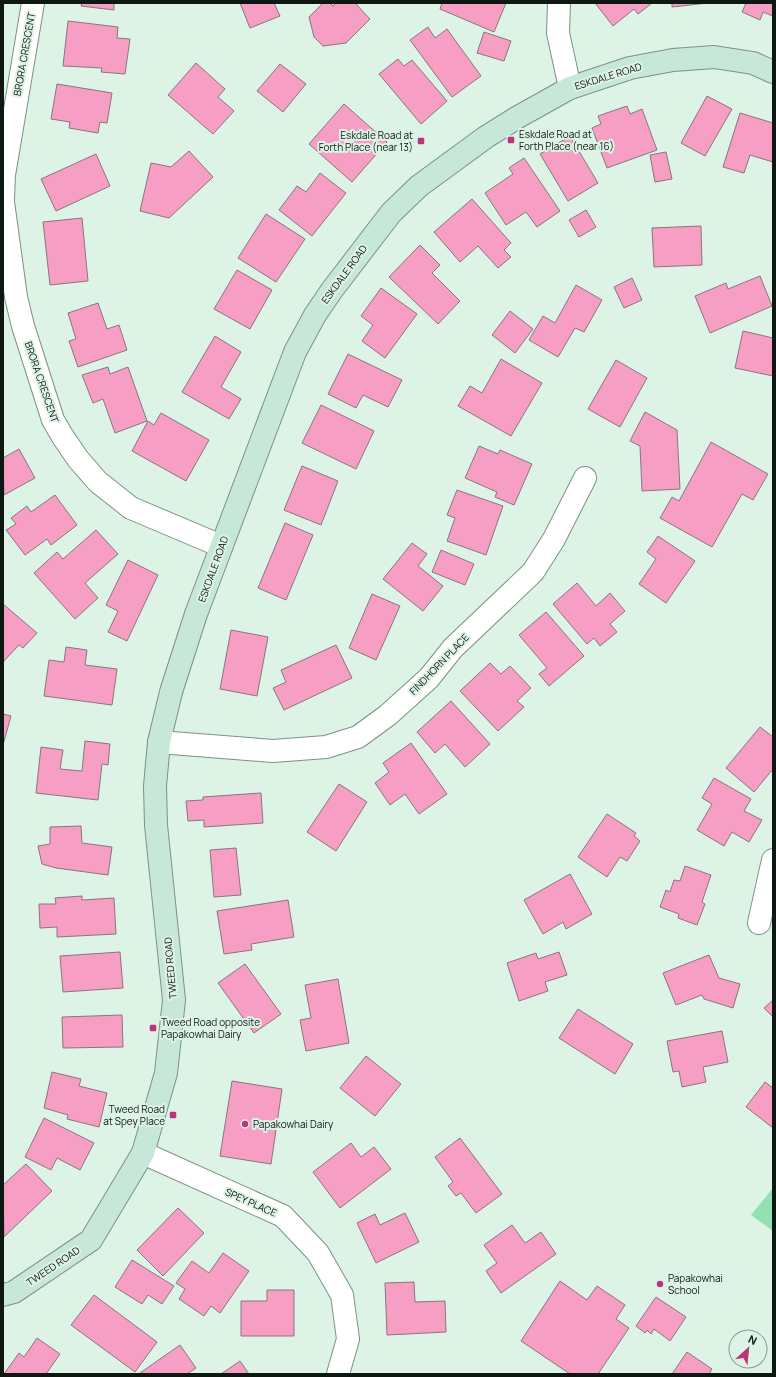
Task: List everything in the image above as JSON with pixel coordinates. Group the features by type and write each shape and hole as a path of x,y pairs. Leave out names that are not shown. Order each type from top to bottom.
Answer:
{"street":[{"name":"BRORA CRESCENT","path":"33,3 4,175 3,201 16,297 23,326 54,420 63,437 98,482 131,508 221,546"},
{"path":"559,3 558,34 570,88"},
{"name":"ESKDALE ROAD","path":"159,742 171,692 196,614 295,352 315,315 374,233 391,213 419,186 486,137 570,88 630,68 674,60 714,57 753,63 773,72"},
{"name":"FINDHORN PLACE","path":"159,742 273,751 326,747 358,736 388,715 429,678 453,648 533,572 554,539 585,478"},
{"name":"TWEED ROAD","path":"3,1296 14,1292 91,1240 142,1153 166,1073 174,1000 156,825 155,786 159,742"},
{"path":"759,923 773,860"},
{"name":"SPEY PLACE","path":"142,1153 283,1216 318,1253 342,1295 348,1339 338,1374"}],"green space":[{"path":"773,1188 773,1231 751,1215"}],"building":[{"path":"82,3 114,3 114,10 81,6"},
{"path":"240,3 274,3 280,16 250,28"},
{"path":"323,3 330,3 333,6 336,3 355,3 370,19 346,43 323,46 314,37 309,17"},
{"path":"442,3 506,3 494,32 440,9"},
{"path":"595,3 652,3 638,14 634,9 613,26"},
{"path":"672,3 708,3 672,7"},
{"path":"746,3 773,3 773,16 763,12 760,20 742,12"},
{"path":"68,21 118,27 117,38 130,39 125,74 101,72 102,68 63,66"},
{"path":"428,27 435,38 447,29 481,76 452,97 410,40"},
{"path":"484,32 511,41 504,61 477,53"},
{"path":"398,59 404,66 412,60 447,101 421,124 379,74"},
{"path":"196,63 225,89 218,97 234,111 213,134 168,95"},
{"path":"280,64 306,84 283,112 257,91"},
{"path":"57,84 112,93 107,123 100,122 98,133 69,128 70,122 51,119"},
{"path":"707,96 732,109 705,156 681,143"},
{"path":"344,104 387,142 352,182 309,144"},
{"path":"627,106 630,114 642,109 657,150 607,168 592,128 601,124 598,116"},
{"path":"740,113 773,123 773,162 750,155 744,173 723,167"},
{"path":"570,136 598,183 568,201 540,154"},
{"path":"189,151 213,177 169,218 140,211 151,163 171,167"},
{"path":"666,152 672,179 655,182 650,155"},
{"path":"96,154 110,186 56,211 41,179"},
{"path":"524,158 560,211 537,227 526,212 506,225 485,193 513,174 509,168"},
{"path":"320,173 346,193 312,236 279,210 297,186 306,192"},
{"path":"472,199 511,243 504,250 511,257 498,268 478,246 460,262 434,232"},
{"path":"586,210 596,227 579,237 569,220"},
{"path":"266,214 305,239 276,282 238,258"},
{"path":"82,218 88,281 50,285 43,222"},
{"path":"701,226 702,265 654,267 652,228"},
{"path":"420,245 440,265 432,273 460,301 438,324 389,277"},
{"path":"237,270 272,290 250,329 214,309"},
{"path":"760,276 772,306 710,333 695,296 726,283 728,289"},
{"path":"632,278 642,300 624,308 614,287"},
{"path":"576,285 602,300 584,332 575,328 558,357 529,340 543,316 555,323"},
{"path":"381,288 417,314 385,358 362,341 373,325 361,316"},
{"path":"98,303 107,329 119,325 127,350 78,367 69,341 76,339 68,313"},
{"path":"510,311 533,329 515,353 492,335"},
{"path":"743,331 773,338 773,376 735,368"},
{"path":"215,336 241,352 221,387 241,399 229,419 182,392"},
{"path":"348,354 402,380 388,407 363,395 356,408 328,394"},
{"path":"501,359 542,383 511,436 458,406 470,386 482,393"},
{"path":"616,360 647,378 620,427 588,409"},
{"path":"108,367 110,374 128,367 147,421 115,433 103,399 93,403 82,375"},
{"path":"321,405 374,431 356,469 302,443"},
{"path":"645,412 677,430 680,489 642,491 640,446 630,441"},
{"path":"161,413 209,440 186,481 132,451 148,421 154,425"},
{"path":"711,442 768,474 753,500 742,494 712,547 660,518 672,497 679,501"},
{"path":"479,446 498,454 500,450 532,464 514,505 495,497 497,492 465,478"},
{"path":"19,449 35,478 4,495 3,458"},
{"path":"302,466 338,481 321,525 284,510"},
{"path":"457,490 503,506 486,555 447,541 455,518 447,515"},
{"path":"55,495 77,525 51,545 47,539 25,555 6,530 16,524 11,518 27,506 31,512"},
{"path":"285,523 313,535 286,600 258,588"},
{"path":"96,530 118,554 85,583 98,598 75,619 34,573 57,552 63,559"},
{"path":"658,536 695,561 666,603 639,584 656,559 647,552"},
{"path":"412,543 427,554 418,566 443,586 423,611 383,579"},
{"path":"441,550 474,564 465,585 432,572"},
{"path":"128,560 158,575 127,641 108,632 118,611 106,605"},
{"path":"577,583 596,606 610,593 625,611 610,624 617,632 600,646 594,638 587,644 553,604"},
{"path":"372,594 400,606 376,660 349,648"},
{"path":"3,604 37,633 23,648 19,645 3,662"},
{"path":"546,612 584,656 549,686 539,674 547,668 519,635"},
{"path":"231,630 268,637 257,696 220,689"},
{"path":"336,645 352,678 284,710 273,688 286,682 281,670"},
{"path":"66,647 87,650 85,665 117,669 112,705 44,696 49,660 64,662"},
{"path":"490,663 501,674 510,666 531,688 517,701 524,707 498,731 460,691"},
{"path":"451,701 490,744 465,767 445,744 435,753 417,732"},
{"path":"3,714 11,716 3,745"},
{"path":"760,727 773,737 773,769 754,792 726,768"},
{"path":"85,741 110,744 108,765 102,764 98,800 36,793 41,747 63,750 60,769 82,771"},
{"path":"411,743 447,794 419,814 405,794 390,805 375,783 389,772 383,763"},
{"path":"714,778 751,799 744,811 762,820 749,842 732,832 724,846 697,830 712,804 702,798"},
{"path":"339,784 367,802 336,851 307,832"},
{"path":"261,793 263,823 204,827 204,820 188,821 186,801 203,800 203,797"},
{"path":"607,814 636,833 634,836 640,841 627,861 620,857 607,877 578,857"},
{"path":"81,826 82,843 112,847 108,875 56,868 42,864 38,846 50,844 50,827"},
{"path":"236,848 241,895 214,897 210,850"},
{"path":"685,866 711,875 702,902 705,904 697,925 678,918 679,914 660,907 666,890 670,892 674,880 680,881"},
{"path":"570,874 592,914 566,929 563,922 543,934 524,900"},
{"path":"82,896 82,900 114,898 116,934 57,937 57,927 40,928 39,904 56,904 55,898"},
{"path":"288,900 294,937 251,944 252,950 224,954 217,911"},
{"path":"120,952 123,988 63,992 60,956"},
{"path":"559,952 567,975 545,982 548,991 519,1001 507,963 536,953 538,959"},
{"path":"709,955 719,978 740,984 733,1008 704,999 702,995 676,1005 663,973"},
{"path":"245,964 281,1014 254,1033 218,983"},
{"path":"338,979 349,1043 306,1051 300,1020 311,1018 305,985"},
{"path":"773,1000 773,1017 764,1008"},
{"path":"578,1009 633,1044 615,1074 559,1038"},
{"path":"122,1015 123,1047 63,1048 62,1017"},
{"path":"722,1031 728,1062 703,1067 706,1082 682,1087 679,1071 673,1072 667,1041"},
{"path":"366,1056 401,1084 375,1116 340,1088"},
{"path":"52,1072 81,1079 79,1086 107,1093 99,1127 67,1119 68,1115 44,1108"},
{"path":"232,1081 282,1089 271,1164 220,1156"},
{"path":"765,1082 773,1088 773,1128 746,1107"},
{"path":"44,1118 94,1143 80,1170 57,1158 51,1170 25,1157"},
{"path":"460,1138 502,1194 476,1213 461,1193 456,1196 448,1186 453,1182 435,1157"},
{"path":"351,1143 361,1157 374,1147 391,1169 340,1208 313,1172"},
{"path":"26,1164 52,1191 4,1237 3,1185"},
{"path":"178,1208 204,1233 163,1276 137,1250"},
{"path":"405,1213 419,1242 376,1263 357,1223 375,1214 380,1225"},
{"path":"512,1225 525,1243 541,1232 556,1254 501,1293 486,1271 497,1263 484,1245"},
{"path":"223,1253 249,1271 220,1313 211,1306 204,1316 179,1299 185,1289 176,1283 192,1261 209,1273"},
{"path":"132,1260 174,1286 162,1304 148,1295 142,1304 115,1287"},
{"path":"560,1281 587,1300 597,1286 625,1305 616,1319 629,1328 598,1374 570,1374 521,1341"},
{"path":"414,1282 415,1302 445,1301 446,1332 387,1335 385,1283"},
{"path":"267,1290 294,1290 294,1336 241,1336 241,1301 267,1301"},
{"path":"94,1295 157,1342 135,1372 71,1325"},
{"path":"656,1297 686,1317 670,1341 654,1329 651,1334 647,1330 645,1333 636,1326"},
{"path":"37,1338 60,1354 46,1374 4,1374 19,1353 24,1357"},
{"path":"180,1345 196,1368 187,1374 140,1373"},
{"path":"687,1352 712,1369 709,1374 672,1374"},
{"path":"240,1361 249,1374 221,1374"}],"place":[{"name":"Eskdale Road at Forth Place (near 16)","path":"511,140"},
{"name":"Eskdale Road at Forth Place (near 13)","path":"421,141"},
{"name":"Tweed Road opposite Papakowhai Dairy","path":"153,1028"},
{"name":"Tweed Road at Spey Place","path":"173,1115"},
{"name":"Papakowhai Dairy","path":"245,1124"},
{"name":"Papakowhai School","path":"660,1284"}]}
